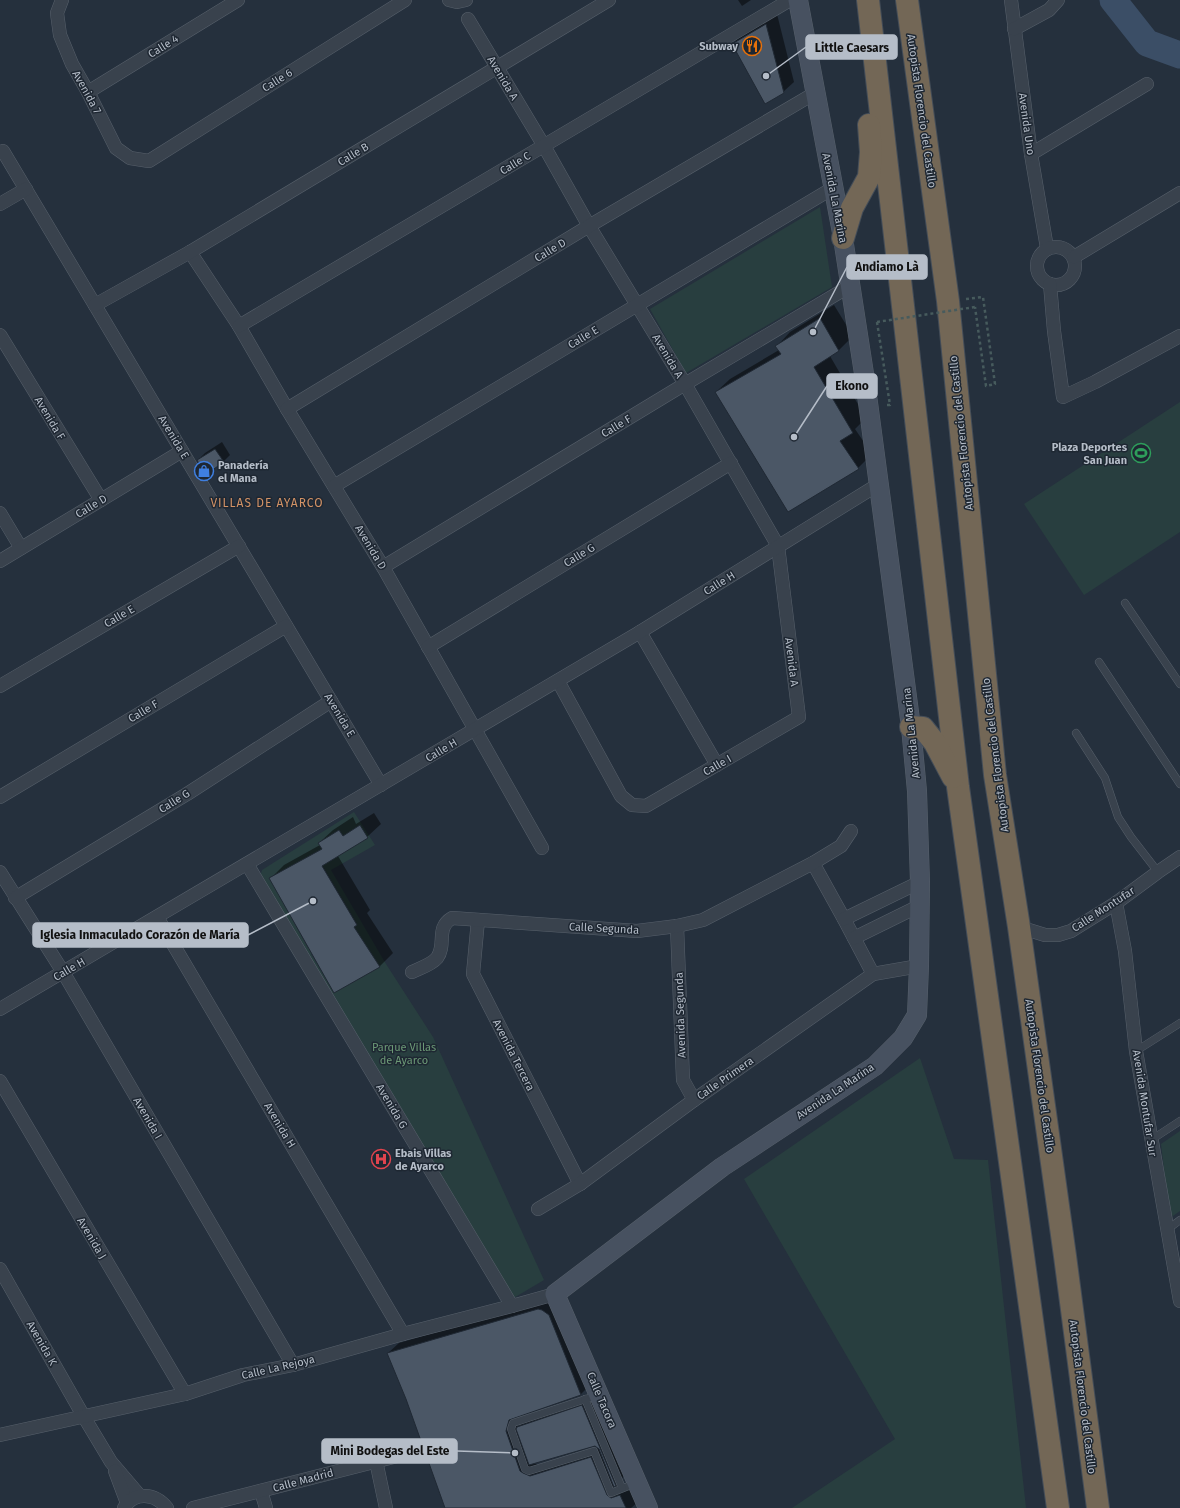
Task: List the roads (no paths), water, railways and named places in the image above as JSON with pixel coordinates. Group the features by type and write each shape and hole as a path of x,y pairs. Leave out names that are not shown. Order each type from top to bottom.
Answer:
{"highway":[{"path":"868,0 958,787 1058,1508"},
{"name":"Autopista Florencio del Castillo","path":"907,0 948,301 995,775 1019,927 1098,1508"},
{"path":"843,238 852,208 869,177 871,152 866,78 871,22"},
{"path":"911,727 923,728 927,733 958,787"}],"street":[{"name":"Avenida 7","path":"62,0 58,13 60,35 72,64 116,148 130,158 149,161"},
{"name":"Calle 4","path":"88,92 238,0"},
{"name":"Calle 6","path":"149,161 405,0"},
{"path":"449,0 457,2 466,0"},
{"name":"Calle B","path":"95,305 190,252 609,0"},
{"name":"Calle C","path":"239,326 790,0"},
{"name":"Avenida La Marina","path":"555,1294 722,1166 875,1066 902,1038 917,1015 920,882 917,791 911,727 865,380 843,238 798,0"},
{"name":"Avenida Uno","path":"1011,0 1031,154 1047,248"},
{"path":"1014,29 1049,10 1058,0"},
{"name":"Avenida A","path":"468,19 544,146 589,226 638,305 731,463 778,546 799,717"},
{"path":"1031,154 1147,84"},
{"name":"Calle D","path":"287,409 589,226 815,93"},
{"name":"Avenida E","path":"3,151 381,785"},
{"name":"Calle E","path":"334,486 833,188"},
{"path":"0,204 26,189"},
{"path":"1074,257 1180,193"},
{"path":"1058,246 1068,249 1074,257 1076,268 1071,279 1062,285 1050,284 1044,281 1039,275 1037,267 1038,260 1041,253 1047,248 1058,246"},
{"name":"Avenida D","path":"190,252 239,326 383,568 542,848"},
{"path":"1050,284 1054,331 1063,397 1095,382 1180,336"},
{"name":"Calle F","path":"383,568 684,384 850,286"},
{"name":"Avenida F","path":"0,335 100,500"},
{"name":"Calle D","path":"0,561 182,451"},
{"name":"Calle G","path":"428,647 731,463"},
{"name":"Calle H","path":"0,1010 640,632 879,484"},
{"path":"0,513 21,548"},
{"name":"Calle E","path":"0,686 239,546"},
{"name":"Calle F","path":"0,797 286,626"},
{"path":"640,632 716,765"},
{"name":"Calle I","path":"558,681 621,796 632,805 646,806 799,717"},
{"name":"Calle G","path":"15,898 187,794 331,701"},
{"name":"Calle Segunda","path":"412,972 432,963 437,958 440,952 442,929 446,922 452,918 637,931 677,926 703,920 813,863 841,846 851,831"},
{"name":"Calle Montufar","path":"1019,927 1046,936 1058,935 1071,931 1116,903 1180,857"},
{"path":"813,863 873,974"},
{"name":"Avenida G","path":"247,864 512,1306"},
{"name":"Avenida I","path":"0,872 63,972 293,1365"},
{"path":"844,919 920,882"},
{"name":"Avenida Montufar Sur","path":"1116,903 1125,951 1136,1050 1180,1301"},
{"path":"854,938 919,906"},
{"name":"Avenida H","path":"157,917 403,1334"},
{"name":"Avenida Tercera","path":"478,920 473,974 580,1184"},
{"name":"Avenida Segunda","path":"677,926 683,1080 694,1100"},
{"name":"Calle Primera","path":"538,1209 580,1184 694,1100 873,974 919,966"},
{"name":"Avenida J","path":"0,1081 185,1394"},
{"name":"Avenida K","path":"0,1268 84,1417 112,1462"},
{"name":"Calle La Rejoya","path":"0,1435 185,1394 243,1375 293,1365 555,1294"},
{"name":"Calle Tacora","path":"555,1294 592,1396 630,1486 648,1508"},
{"name":"Calle Madrid","path":"193,1508 413,1452"},
{"path":"376,1461 386,1508"},
{"path":"112,1462 140,1496"},
{"path":"112,1462 125,1506 133,1499 140,1496 148,1496 155,1498 167,1508"},
{"path":"261,1491 266,1508"}],"lane":[{"path":"1125,603 1180,684"},
{"path":"1099,662 1180,784"},
{"path":"1076,733 1105,778 1118,817 1131,837 1158,872"},
{"path":"1136,1050 1180,1023"},
{"path":"1151,1140 1180,1121"},
{"path":"1168,1229 1180,1220"},
{"path":"592,1396 513,1423 511,1429 525,1469 529,1471 594,1451 611,1493 630,1486"}],"waterway":[{"path":"1113,0 1147,43 1180,55"}],"place":[{"name":"Subway","path":"752,46"},
{"name":"Little Caesars","path":"766,76"},
{"name":"Andiamo Là","path":"813,332"},
{"name":"Ekono","path":"794,437"},
{"name":"Plaza Deportes San Juan","path":"1141,453"},
{"name":"Panadería el Mana","path":"204,471"},
{"name":"Iglesia Inmaculado Corazón de María","path":"313,901"},
{"name":"Ebais Villas de Ayarco","path":"381,1159"},
{"name":"Mini Bodegas del Este","path":"515,1453"}],"district":[{"name":"VILLAS DE AYARCO","path":"267,503"}],"park label":[{"name":"Parque Villas de Ayarco","path":"404,1053"}]}
